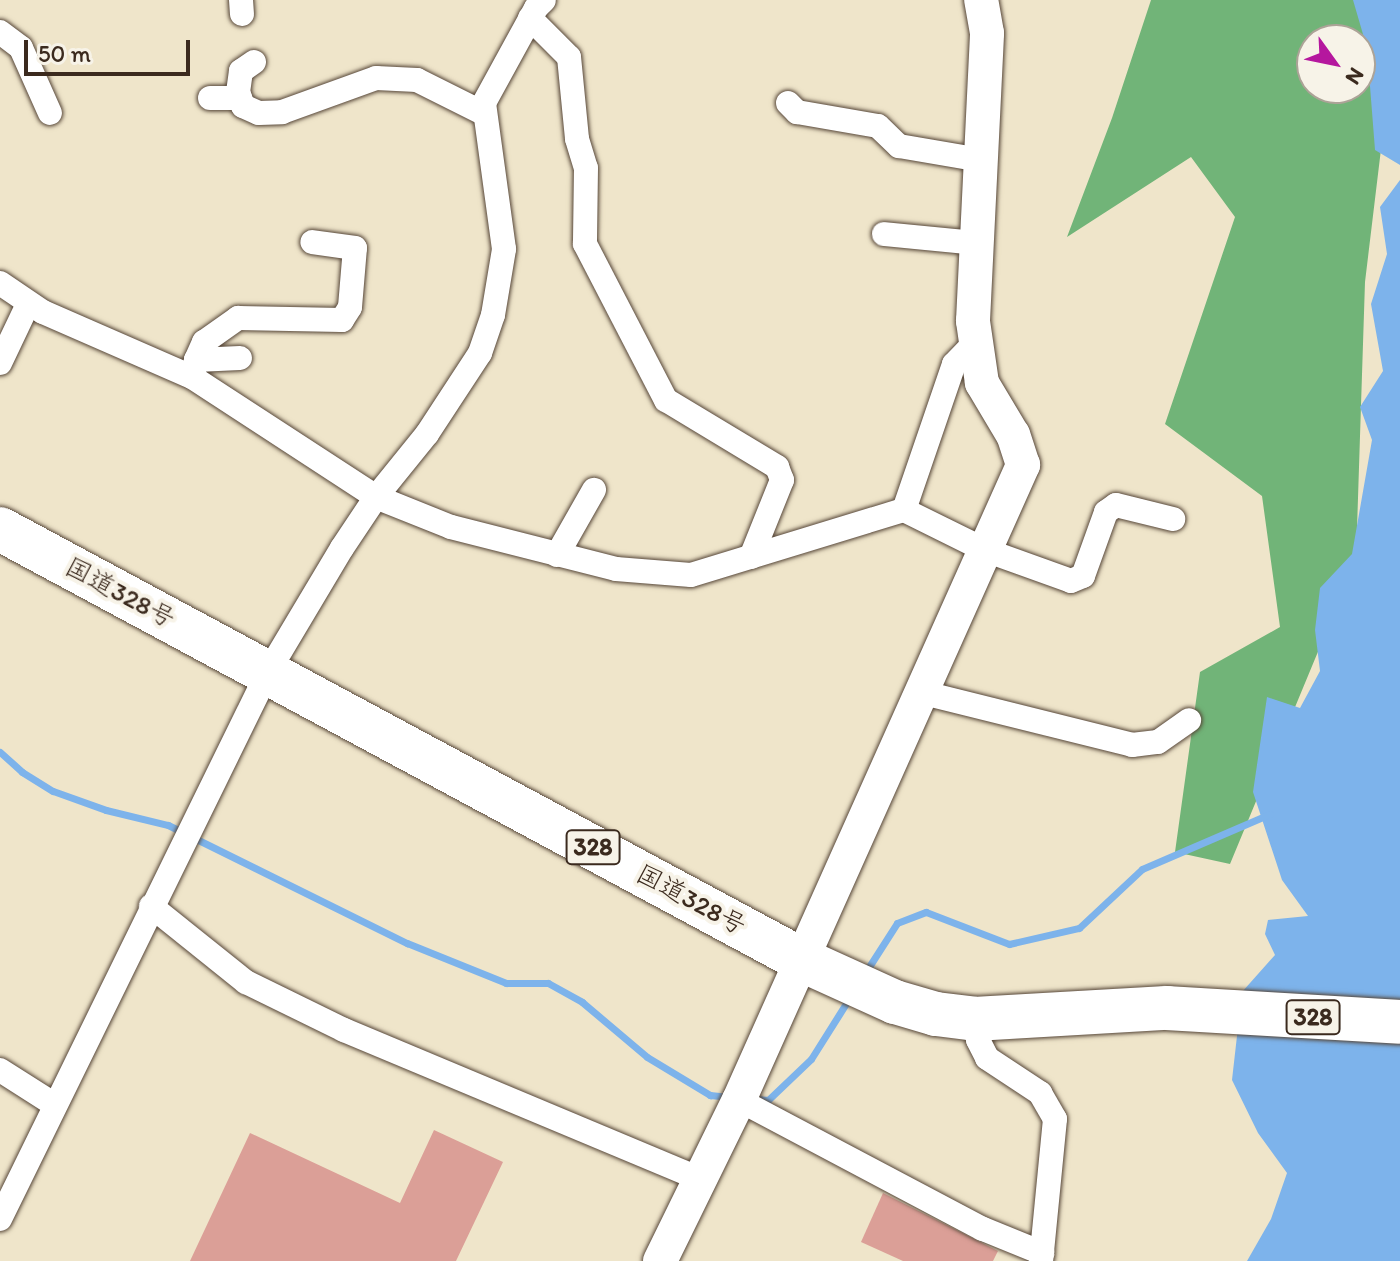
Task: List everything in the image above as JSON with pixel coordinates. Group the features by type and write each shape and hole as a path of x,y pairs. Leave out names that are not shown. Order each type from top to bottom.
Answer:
{"highway":[{"name":"国道328号","path":"0,529 800,959 895,1002 936,1014 974,1019 1167,1008 1400,1022"}],"street":[{"path":"660,1261 739,1100 1023,465 1013,435 982,383 973,321 987,33 981,0"},
{"path":"0,1219 268,672 376,497 427,434 480,353 493,315 504,249 484,103 537,9 569,57 577,139 586,168 585,244 666,400 777,467 782,480 751,557"},
{"path":"0,32 21,48 50,113"},
{"path":"254,62 241,71 240,98 243,106 259,113 282,112 376,78 417,80 485,114"},
{"path":"210,98 240,98"},
{"path":"788,103 797,112 878,126 899,146 981,160"},
{"path":"884,234 976,243"},
{"path":"194,369 204,342 238,318 342,320 350,307 364,250 312,242"},
{"path":"0,283 28,304 194,369 376,497 437,523 616,569 691,575 904,510 985,550 1071,581 1083,576 1106,512 1116,505 1173,519"},
{"path":"0,363 28,304"},
{"path":"904,510 954,364 976,341"},
{"path":"194,369 240,358"},
{"path":"557,555 594,490"},
{"path":"920,692 1132,745 1158,742 1189,720"},
{"path":"151,906 246,982 344,1030 701,1179"},
{"path":"739,1100 1042,1257 1055,1119 1040,1093 987,1058 978,1040 974,1019"},
{"path":"0,1070 55,1105"}],"green space":[{"path":"1151,0 1399,0 1365,282 1356,560 1230,864 1175,852 1200,672 1280,627 1262,496 1165,424 1235,217 1191,157 1067,237 1112,118"}],"water":[{"path":"1353,0 1400,0 1400,165 1375,150 1371,104 1376,104 1376,24 1360,24"},
{"path":"1400,180 1400,1261 1247,1261 1271,1219 1287,1173 1258,1133 1232,1080 1242,992 1275,955 1265,934 1268,920 1308,916 1282,880 1253,792 1267,697 1300,708 1320,671 1315,630 1320,588 1352,554 1372,440 1360,407 1383,371 1371,304 1387,254 1380,207"}],"building":[{"path":"434,1130 503,1162 456,1261 190,1261 250,1133 400,1203"},
{"path":"883,1193 998,1251 993,1261 903,1261 861,1242"}],"waterway":[{"path":"0,752 22,772 53,791 106,810 168,825 407,943 506,983 548,983 582,1002 647,1057 710,1095 728,1097"},
{"path":"865,973 897,923 926,912 1009,944 1079,928 1142,869 1270,814"},
{"path":"757,1099 768,1100 811,1059 850,997"}]}
